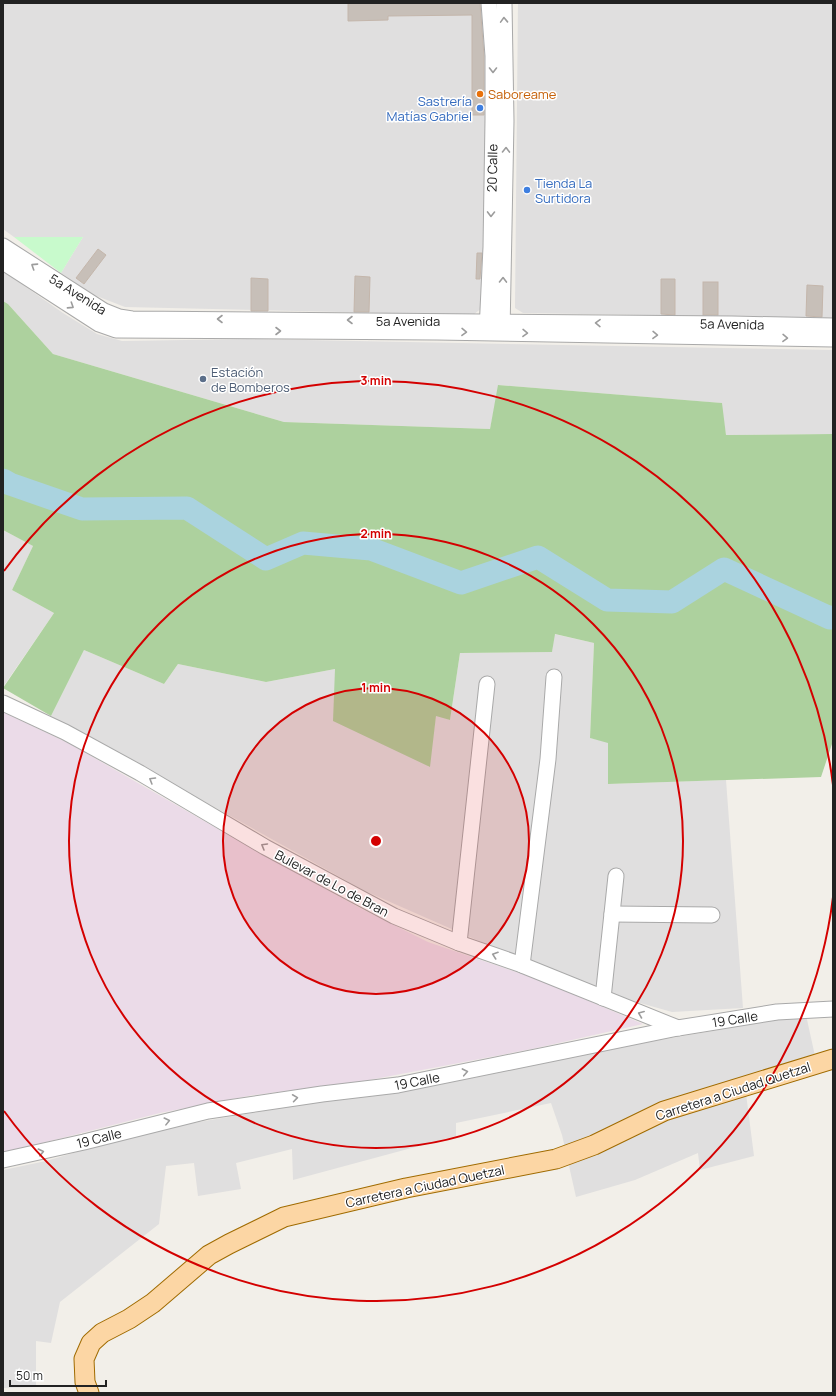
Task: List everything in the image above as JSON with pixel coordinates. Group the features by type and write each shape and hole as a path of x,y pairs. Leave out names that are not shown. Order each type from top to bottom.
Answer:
{"main road":[{"name":"Carretera a Ciudad Quetzal","path":"88,1393 84,1359 91,1343 102,1333 129,1319 153,1303 209,1255 277,1220 406,1188 556,1159 594,1145 664,1111 833,1059"}],"street":[{"name":"20 Calle","path":"487,327 493,113 493,56 489,3"},
{"name":"20 Calle","path":"502,327 506,121 504,3"},
{"name":"5a Avenida","path":"3,246 104,311 119,317 252,325"},
{"name":"5a Avenida","path":"3,262 99,324 116,330 252,325 502,327 740,324 833,326"},
{"name":"5a Avenida","path":"502,327 833,339"},
{"path":"522,965 548,758 554,677"},
{"path":"459,943 487,684"},
{"name":"Bulevar de Lo de Bran","path":"3,703 65,732 140,773 265,847 388,913 459,943 522,965 678,1028"},
{"path":"603,998 616,876"},
{"path":"612,914 712,915"},
{"name":"19 Calle","path":"3,1160 84,1142 208,1111 322,1094 398,1085 678,1028 777,1012 833,1008"}],"shaded area":[{"path":"3,3 480,3 484,11 488,303 473,315 125,307 94,295 61,273 83,237 14,237 3,229"},
{"path":"518,3 833,3 833,318 523,313 515,308"},
{"path":"3,271 63,313 97,334 122,341 248,339 833,350 833,434 726,435 721,403 499,385 490,429 284,422 53,354 8,304 3,301"},
{"path":"3,530 33,546 12,590 54,613 3,687"},
{"path":"554,634 594,643 590,738 608,742 608,784 726,780 743,1008 672,1012 619,997 504,952 365,891 51,716 84,650 164,684 178,664 266,682 335,669 429,767 436,715 450,720 460,653 552,652"},
{"path":"3,712 70,744 239,841 360,908 428,942 542,981 643,1024 532,1049 359,1082 253,1095 160,1113 3,1153"},
{"path":"806,1015 815,1056 744,1078 754,1156 700,1170 698,1153 635,1180 576,1197 562,1135 551,1103 456,1123 456,1136 293,1180 292,1149 236,1163 241,1189 198,1196 194,1163 166,1166 159,1224 60,1302 51,1343 36,1341 36,1387 3,1388 3,1170 46,1161 152,1130 293,1106 438,1085 648,1042"}],"green space":[{"path":"14,237 83,237 61,273"},
{"path":"3,301 8,304 53,354 284,422 490,429 498,385 722,403 726,435 833,434 833,741 821,777 608,784 608,743 590,738 594,643 555,634 552,652 460,653 450,720 436,716 430,767 333,721 335,669 266,682 178,664 164,684 84,650 51,716 3,688 54,613 12,590 33,546 3,530"}],"building":[{"path":"348,3 480,3 484,56 484,115 472,115 472,15 388,16 388,20 348,21"},
{"path":"98,249 106,255 84,284 76,278"},
{"path":"477,253 482,253 480,279 476,279"},
{"path":"355,276 370,277 369,312 354,312"},
{"path":"251,278 268,279 268,311 251,311"},
{"path":"661,279 675,279 675,315 661,314"},
{"path":"703,282 718,282 718,315 703,315"},
{"path":"807,285 823,286 822,317 806,316"}],"waterway":[{"path":"3,480 10,484 82,509 187,508 266,559 303,543 371,549 461,583 538,557 607,600 672,602 724,569 830,618 833,617"}],"place":[{"name":"Saboreame","path":"480,94"},
{"name":"Sastrería Matías Gabriel","path":"480,108"},
{"name":"Tienda La Surtidora","path":"527,190"},
{"name":"Estación de Bomberos","path":"203,379"}]}
